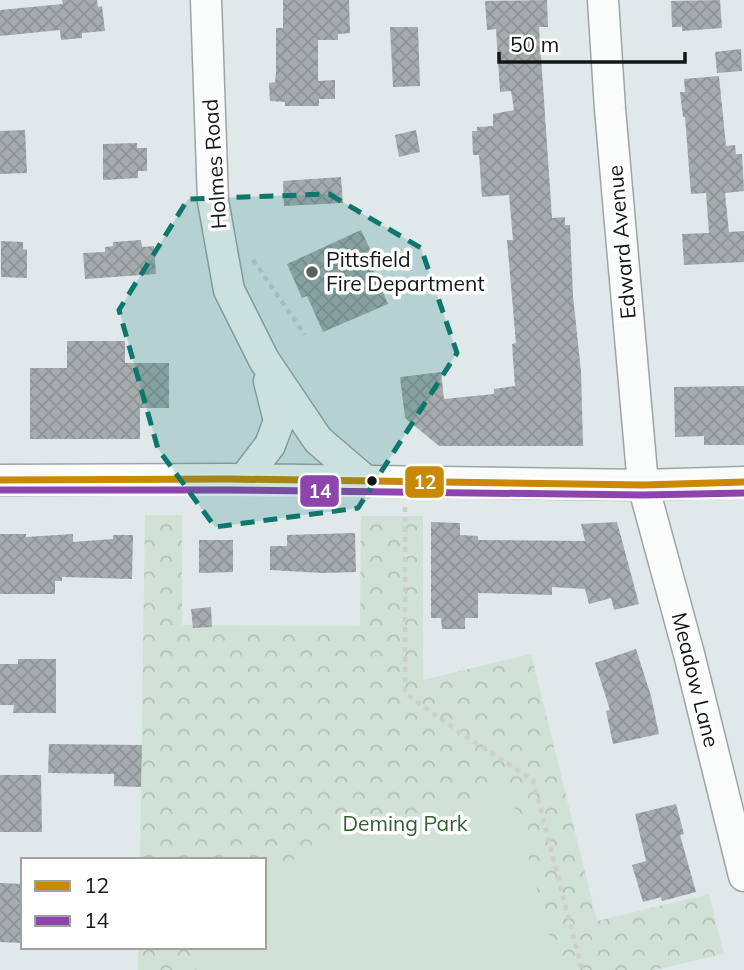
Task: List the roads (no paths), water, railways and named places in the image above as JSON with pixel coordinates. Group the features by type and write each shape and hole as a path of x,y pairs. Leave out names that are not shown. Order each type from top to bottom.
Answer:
{"street":[{"name":"Holmes Road","path":"206,0 213,201 229,290 264,360 318,440 367,482"},
{"name":"Edward Avenue","path":"603,0 611,123 643,485"},
{"name":"Holmes Road","path":"244,479 270,445 279,421 264,360"},
{"path":"0,480 244,479 643,485 744,482"},
{"name":"Meadow Lane","path":"643,485 689,654 735,806 744,876"}],"place":[{"name":"Pittsfield Fire Department","path":"312,272"}],"park label":[{"name":"Deming Park","path":"405,824"}]}
